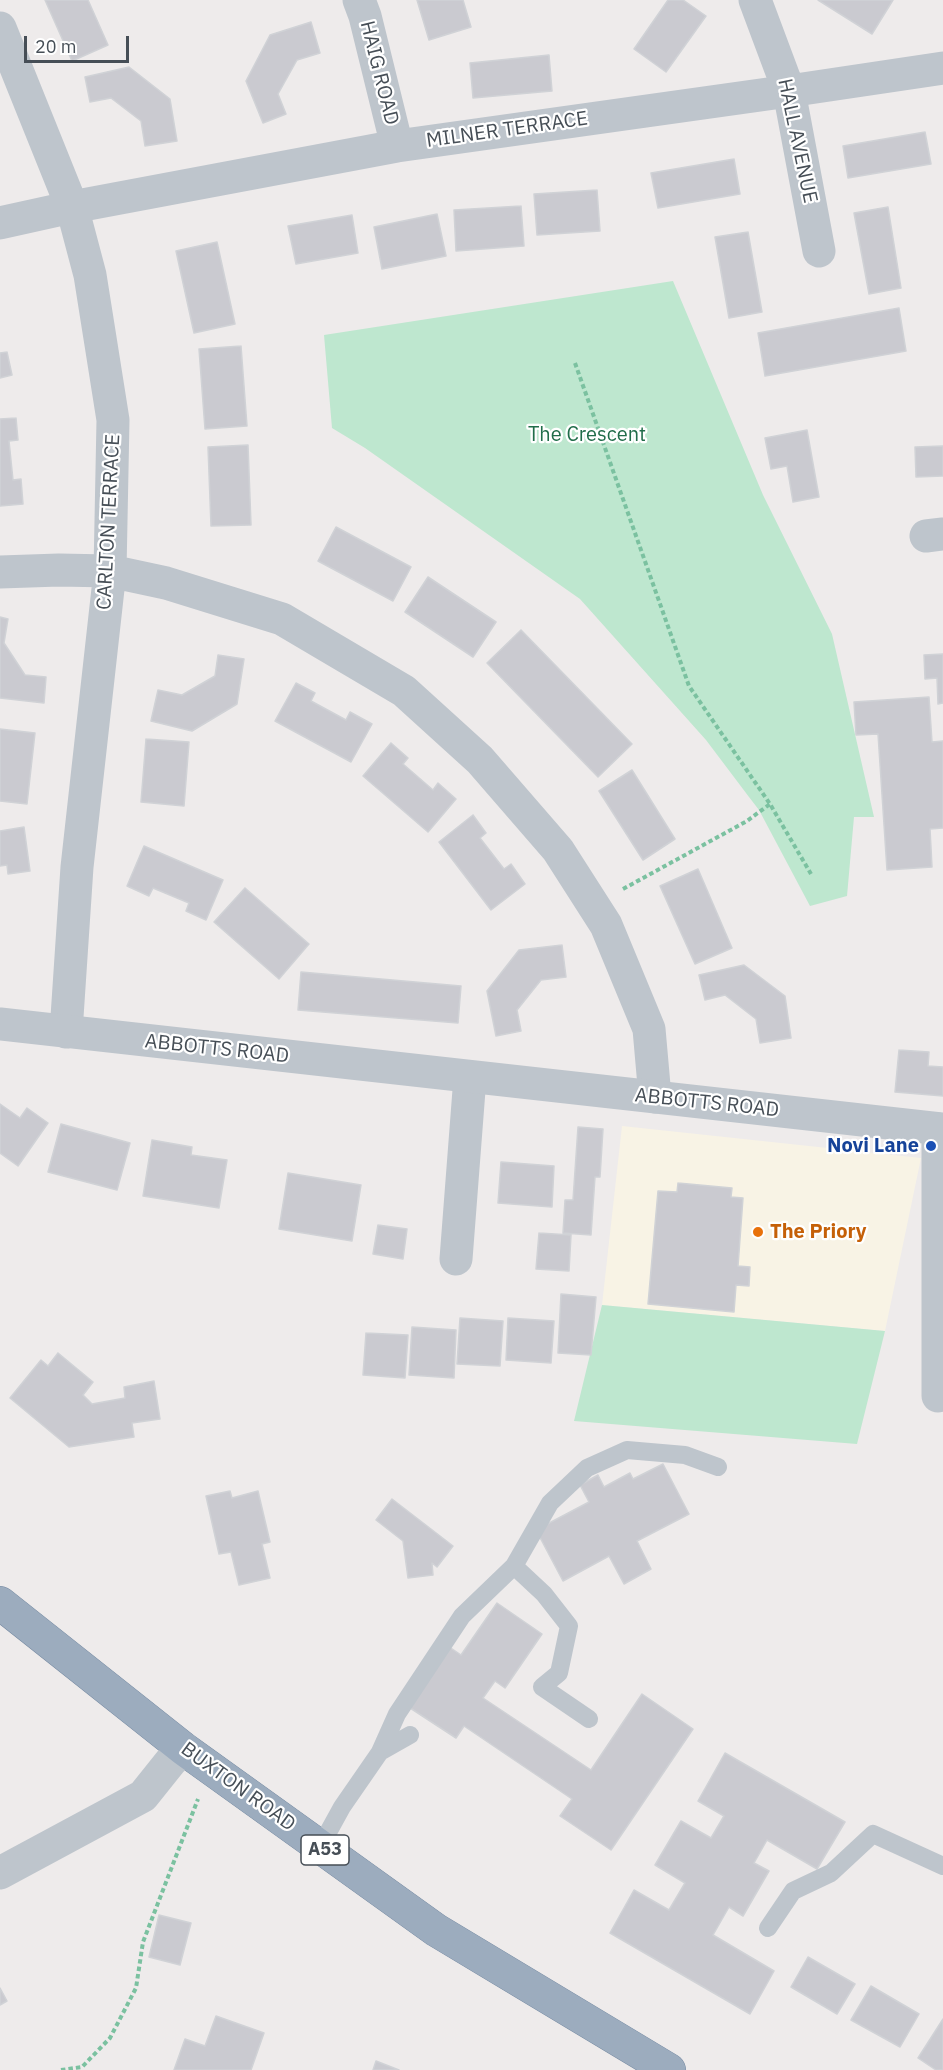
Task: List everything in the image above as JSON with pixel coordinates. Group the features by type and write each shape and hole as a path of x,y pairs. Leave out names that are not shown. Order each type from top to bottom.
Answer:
{"highway":[{"name":"BUXTON ROAD","path":"0,1603 178,1755 320,1847 436,1930 669,2070"}],"street":[{"name":"HAIG ROAD","path":"358,0 365,16 397,146"},
{"name":"HALL AVENUE","path":"755,0 789,92 819,251"},
{"name":"CARLTON TERRACE","path":"0,28 72,207 90,275 113,420 110,571 77,867 66,1032"},
{"name":"MILNER TERRACE","path":"0,223 72,207 397,146 789,92 943,68"},
{"path":"0,572 110,571 166,583 282,619 404,691 480,760 558,850 606,925 649,1029 656,1097"},
{"name":"ABBOTTS ROAD","path":"0,1024 941,1129"},
{"path":"456,1259 470,1077"},
{"path":"938,1396 941,1129"},
{"path":"0,1873 143,1796 178,1755"}],"lane":[{"path":"320,1847 342,1807 380,1752 397,1714 462,1616 514,1566 550,1503 586,1467 627,1450 685,1455 718,1467"},
{"path":"514,1566 544,1594 569,1626 559,1673 542,1687 589,1719"},
{"path":"380,1752 410,1735"},
{"path":"768,1928 793,1891 831,1873 873,1834 943,1866"}],"path":[{"path":"575,363 689,686 770,804 811,874"},
{"path":"593,905 747,821 770,804"},
{"path":"62,2070 82,2067 110,2038 136,1988 143,1942 202,1791 178,1755"}],"shaded area":[{"name":"The Priory","path":"622,1126 921,1158 885,1331 602,1305"}],"green space":[{"name":"The Crescent","path":"673,281 763,495 832,634 874,817 854,817 847,896 810,906 759,810 706,740 580,599 365,448 332,428 324,335"},
{"path":"602,1305 885,1331 857,1444 574,1421"}],"building":[{"path":"45,0 88,0 108,45 72,61"},
{"path":"417,0 463,0 471,27 429,40"},
{"path":"668,0 683,0 706,16 666,72 634,49"},
{"path":"818,0 893,0 872,34"},
{"path":"311,22 320,53 297,60 278,94 286,114 263,123 246,81 270,35"},
{"path":"549,55 552,91 473,98 470,63"},
{"path":"129,67 170,99 177,141 145,146 141,121 111,98 90,102 85,77"},
{"path":"925,132 931,164 848,178 843,146"},
{"path":"734,159 740,194 658,208 651,173"},
{"path":"597,190 600,231 537,235 534,194"},
{"path":"521,206 524,246 456,251 454,210"},
{"path":"888,207 901,288 869,294 854,213"},
{"path":"437,214 446,256 382,269 374,227"},
{"path":"352,215 358,253 296,264 288,226"},
{"path":"748,232 762,312 729,318 715,237"},
{"path":"217,242 235,324 194,333 176,251"},
{"path":"899,308 906,351 765,376 758,333"},
{"path":"241,346 247,426 205,429 199,349"},
{"path":"7,352 12,375 0,378 0,353"},
{"path":"16,418 18,440 9,441 13,480 21,479 23,504 0,506 0,419"},
{"path":"807,430 819,497 793,502 787,466 771,469 765,438"},
{"path":"248,445 251,525 211,526 208,447"},
{"path":"943,446 943,476 916,477 915,447"},
{"path":"336,527 411,567 393,601 318,561"},
{"path":"428,577 496,622 473,657 405,612"},
{"path":"0,617 8,619 4,643 25,675 46,677 44,703 0,698"},
{"path":"521,630 632,744 598,777 487,663"},
{"path":"943,654 943,703 938,704 937,678 925,679 924,655"},
{"path":"218,655 244,659 237,704 192,731 151,721 158,690 182,695 215,676"},
{"path":"296,683 315,693 311,701 346,720 350,712 372,724 351,762 275,721"},
{"path":"929,697 932,742 943,741 943,828 930,829 932,867 887,870 878,734 856,735 854,702"},
{"path":"0,729 35,733 27,804 0,801"},
{"path":"146,739 189,742 184,806 141,802"},
{"path":"391,743 408,758 403,764 433,790 438,783 456,799 428,832 363,776"},
{"path":"632,770 675,839 643,860 599,791"},
{"path":"473,815 486,833 480,838 504,869 511,864 525,884 491,910 439,842"},
{"path":"24,827 30,871 8,874 7,865 0,866 0,831"},
{"path":"144,846 223,880 206,920 186,911 189,903 153,888 149,896 127,886"},
{"path":"698,869 732,948 695,964 660,886"},
{"path":"245,888 309,944 279,979 214,922"},
{"path":"562,945 566,977 541,980 517,1010 521,1031 496,1036 487,991 519,950"},
{"path":"744,965 785,996 791,1038 760,1043 756,1019 725,995 705,1000 699,975"},
{"path":"301,972 461,986 458,1023 298,1010"},
{"path":"899,1050 929,1052 928,1066 943,1067 943,1096 895,1092"},
{"path":"0,1104 20,1118 27,1108 48,1123 18,1166 0,1153"},
{"path":"61,1124 130,1143 117,1190 48,1172"},
{"path":"578,1127 603,1129 600,1177 595,1177 591,1235 563,1233 565,1200 573,1200"},
{"path":"152,1140 192,1147 191,1155 227,1160 219,1208 143,1196"},
{"path":"501,1162 554,1166 552,1207 498,1203"},
{"path":"288,1173 361,1185 352,1241 279,1229"},
{"path":"678,1183 732,1188 731,1197 743,1198 738,1266 750,1267 749,1286 736,1285 734,1312 648,1304 658,1191 677,1192"},
{"path":"378,1225 407,1229 403,1259 373,1254"},
{"path":"539,1233 571,1235 569,1271 536,1269"},
{"path":"561,1294 596,1297 591,1355 558,1353"},
{"path":"460,1318 503,1321 500,1366 457,1364"},
{"path":"508,1318 554,1321 551,1363 506,1360"},
{"path":"412,1327 456,1330 454,1378 409,1375"},
{"path":"366,1333 408,1335 405,1378 363,1375"},
{"path":"58,1353 93,1382 83,1395 92,1404 125,1398 124,1387 154,1381 160,1419 132,1423 134,1437 69,1447 10,1398 41,1360 48,1366"},
{"path":"663,1464 689,1514 637,1541 651,1569 624,1584 609,1556 563,1581 536,1530 589,1502 580,1485 598,1475 604,1487 630,1473 633,1479"},
{"path":"230,1491 232,1498 258,1491 270,1542 262,1544 270,1578 239,1585 231,1552 219,1554 206,1496"},
{"path":"392,1499 453,1546 437,1567 432,1563 433,1575 408,1578 403,1541 376,1520"},
{"path":"497,1603 542,1634 505,1688 495,1681 483,1698 591,1770 642,1694 693,1729 611,1850 560,1816 572,1799 464,1726 456,1738 404,1704 445,1644 461,1655"},
{"path":"725,1753 845,1822 817,1869 767,1840 754,1863 769,1871 743,1916 729,1907 713,1935 774,1971 750,2014 610,1933 634,1890 669,1910 685,1883 655,1865 681,1821 711,1838 724,1816 698,1801"},
{"path":"159,1915 191,1923 180,1965 149,1957"},
{"path":"808,1957 855,1984 837,2014 791,1987"},
{"path":"871,1986 919,2014 900,2047 851,2020"},
{"path":"0,1988 7,2001 0,2005"},
{"path":"216,2016 264,2033 251,2070 174,2070 185,2039 205,2046"},
{"path":"943,2019 943,2070 936,2070 918,2058"},
{"path":"376,2061 399,2070 373,2070"}],"place":[{"name":"Novi Lane","path":"931,1146"},
{"name":"The Priory","path":"758,1232"}]}
